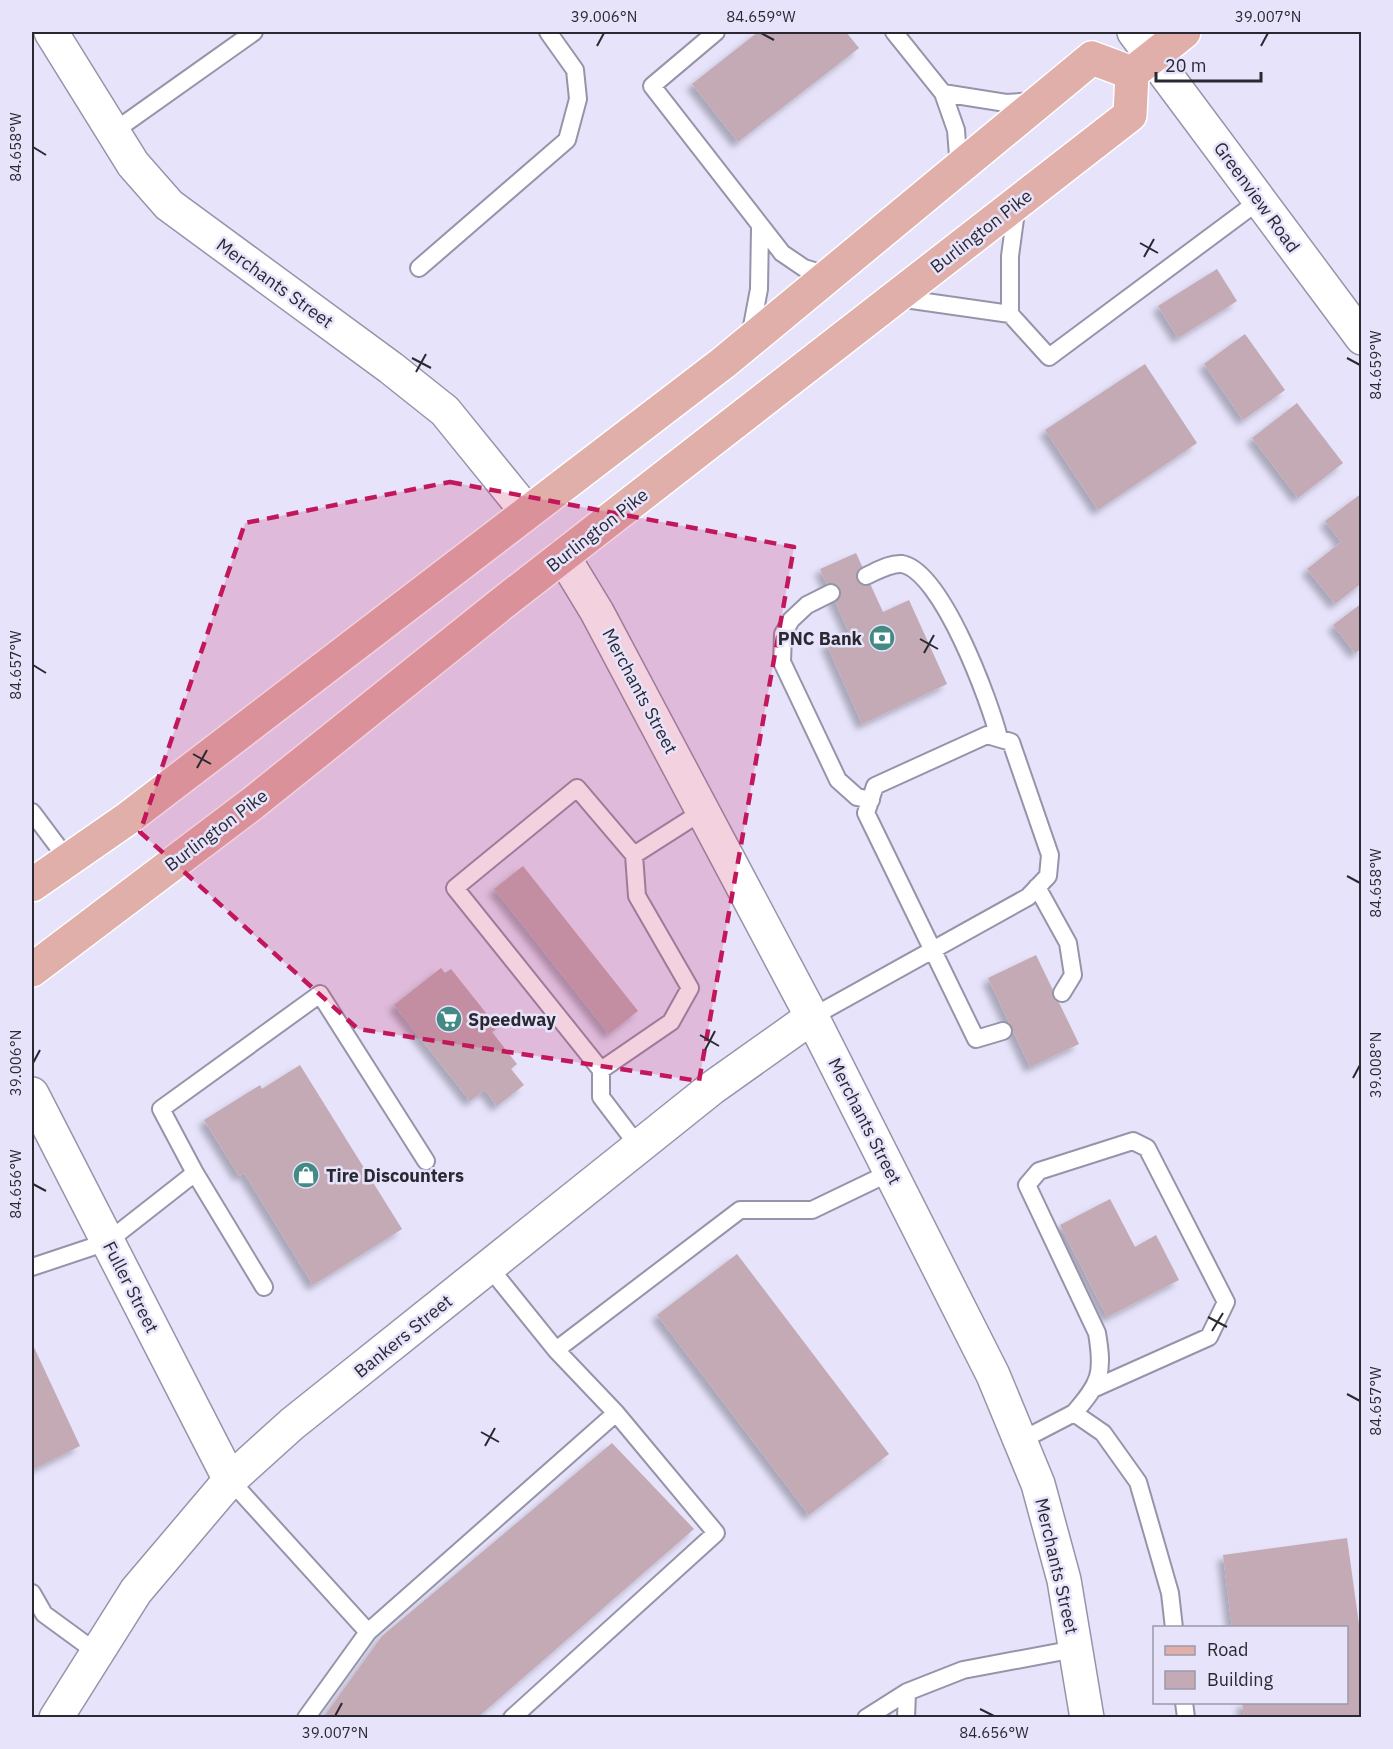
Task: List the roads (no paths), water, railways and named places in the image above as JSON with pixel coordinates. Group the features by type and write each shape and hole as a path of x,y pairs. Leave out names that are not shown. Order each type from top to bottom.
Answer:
{"main road":[{"path":"32,885 127,819 748,343 1092,58 1140,53 1184,32"},
{"name":"Burlington Pike","path":"32,970 262,795 563,556 1130,115 1140,53"}],"street":[{"name":"Merchants Street","path":"51,32 133,164 169,206 445,411 527,512"},
{"name":"Greenview Road","path":"1140,53 1260,201 1362,338"},
{"name":"Merchants Street","path":"563,556 597,612 812,1017 993,1375 1038,1484 1064,1580 1087,1718"},
{"name":"Bankers Street","path":"56,1718 136,1591 230,1480 292,1424 712,1088 812,1017"},
{"name":"Fuller Street","path":"32,1094 230,1480"}],"lane":[{"path":"113,132 254,32"},
{"path":"419,268 567,140 578,99 575,70 548,32"},
{"path":"716,32 652,86 760,228 782,253 804,268 830,276"},
{"path":"894,32 943,93 956,130 959,169"},
{"path":"943,93 1006,103 1042,100"},
{"path":"895,297 1010,314 1049,357 1260,201"},
{"path":"1010,314 1010,256 1017,203"},
{"path":"748,343 759,289 760,228"},
{"path":"866,576 901,564 912,568 928,580 981,679 999,738"},
{"path":"831,593 799,610 791,620 783,634 780,650 782,662 838,780 857,797 871,800"},
{"path":"812,1017 933,950 1028,897 1048,876 1050,855 1011,742 987,735 875,786 866,813 933,950 976,1039 1003,1031"},
{"path":"601,1070 671,1022 690,988 637,896 634,855 577,788 455,888 601,1070 601,1097 639,1147"},
{"path":"634,855 703,811"},
{"path":"32,812 68,860"},
{"path":"1037,886 1068,944 1073,975 1062,993"},
{"path":"264,1287 195,1173 161,1109 320,994 426,1161"},
{"path":"1020,1441 1074,1413 1095,1388 1209,1337 1222,1316 1226,1302 1147,1148 1133,1140 1039,1171 1028,1185 1097,1333 1102,1360 1095,1388"},
{"path":"556,1350 740,1210 812,1210 891,1172"},
{"path":"32,1267 107,1242 195,1173"},
{"path":"489,1267 556,1350 616,1413 716,1533 512,1718"},
{"path":"306,1718 368,1632 616,1413"},
{"path":"1074,1413 1103,1433 1138,1482 1170,1593 1174,1626"},
{"path":"230,1480 368,1632"},
{"path":"32,1593 44,1614 96,1652"},
{"path":"866,1718 907,1692 963,1670 1075,1649"},
{"path":"906,1718 907,1692"}],"place":[{"name":"PNC Bank","path":"882,638"},
{"name":"Speedway","path":"449,1019"},
{"name":"Tire Discounters","path":"306,1175"}]}
